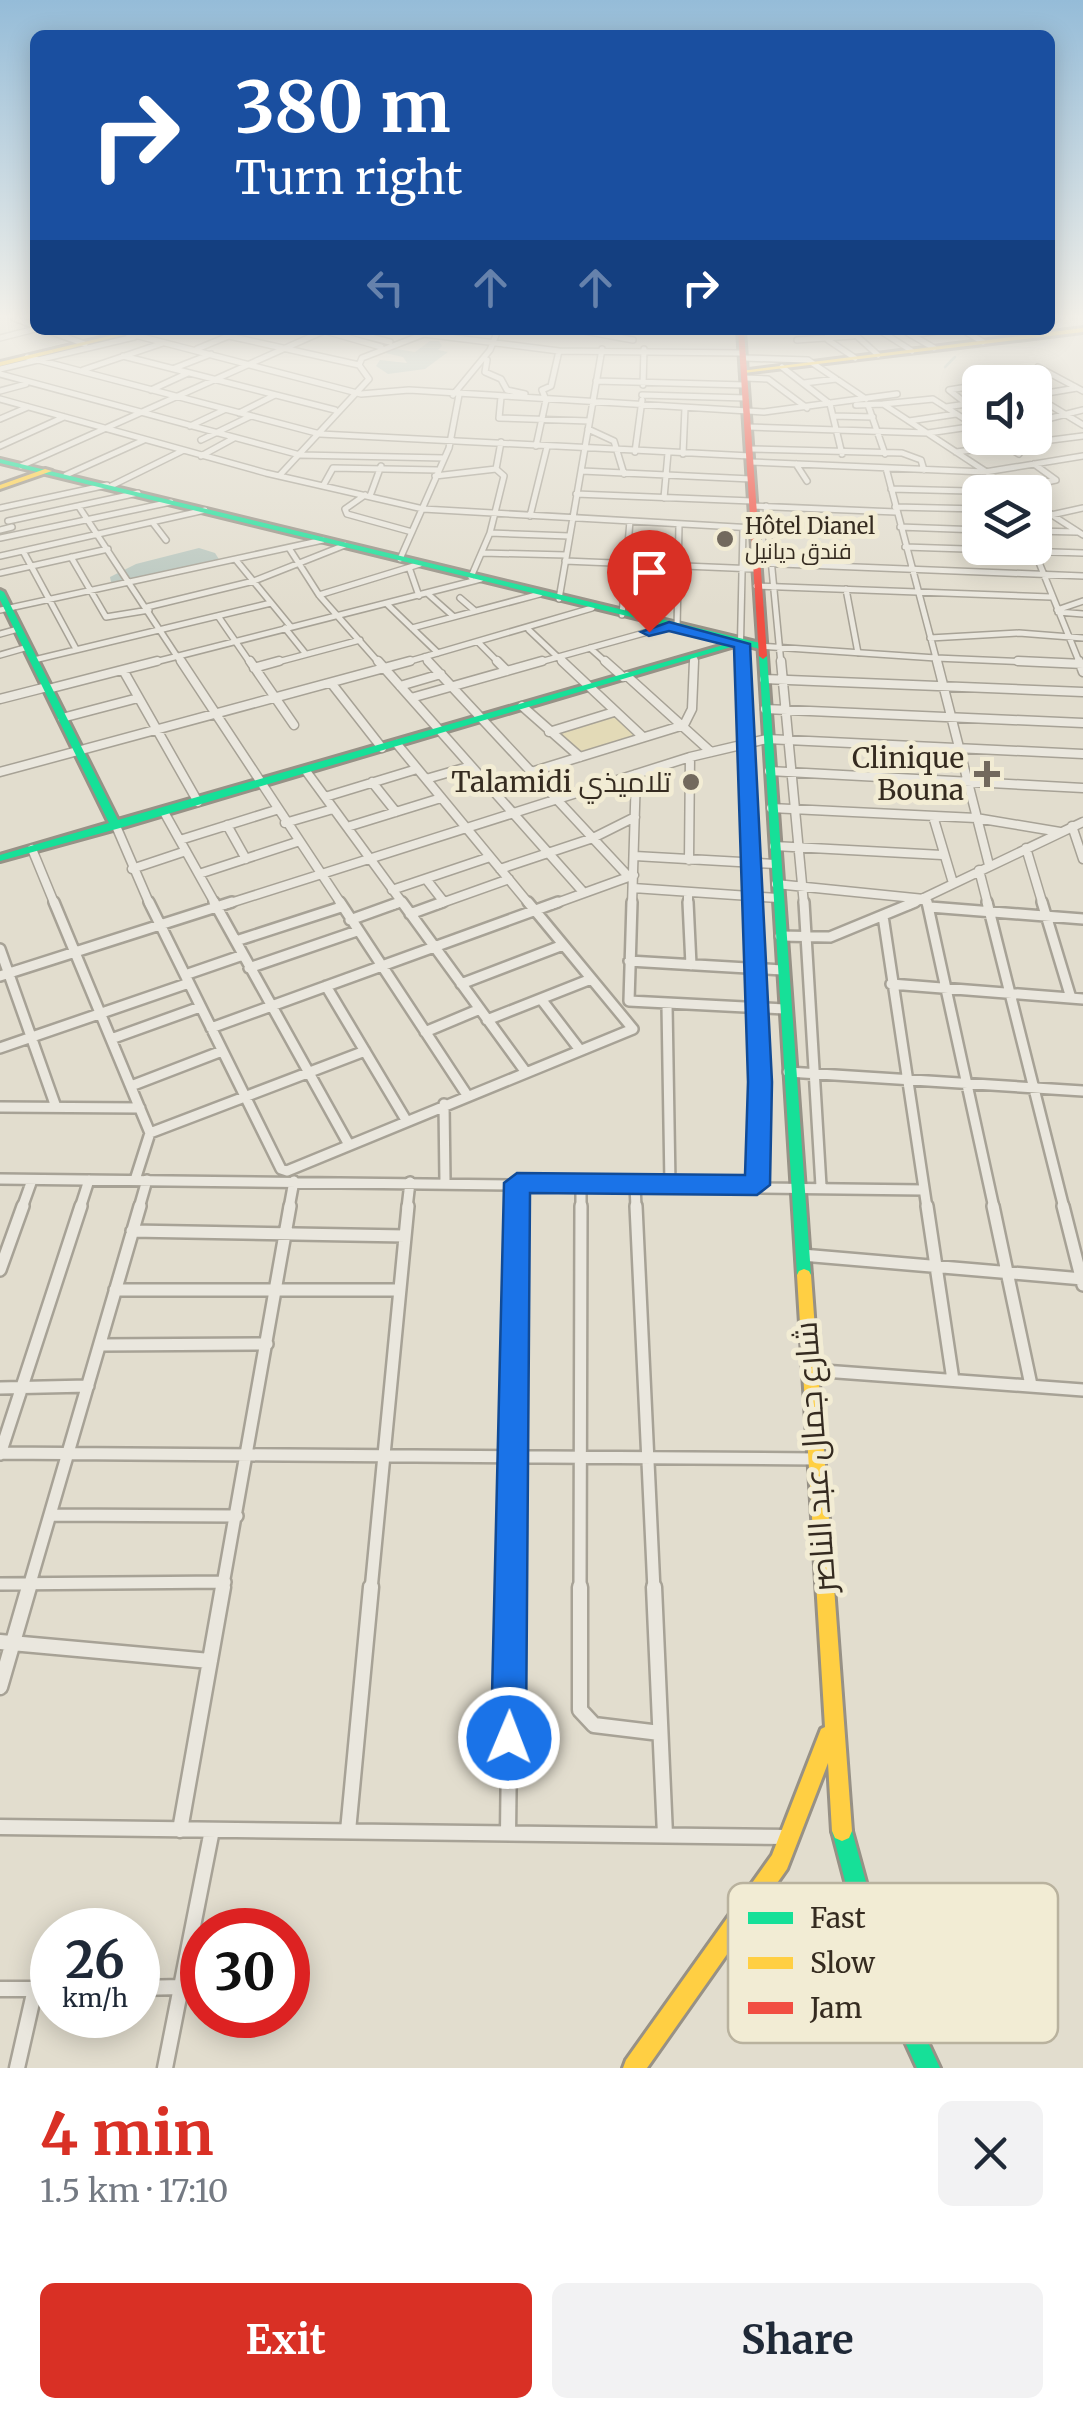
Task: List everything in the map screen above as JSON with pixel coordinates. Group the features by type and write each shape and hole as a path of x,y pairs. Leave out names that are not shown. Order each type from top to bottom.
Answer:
{"main road":[{"name":"شارع جمال عبد الناصر","path":"747,415 751,479 757,504 748,528 756,566 764,679 831,1729 840,1824 854,1883"},
{"path":"0,461 400,559 415,567 760,646"},
{"path":"0,487 48,471"},
{"path":"0,592 4,610 31,654 116,826"},
{"path":"0,858 741,644"},
{"name":"شارع جمال عبد الناصر","path":"766,1883 792,1837 831,1729"},
{"name":"شارع جمال عبد الناصر","path":"634,2068 728,1941"},
{"name":"شارع جمال عبد الناصر","path":"915,2043 929,2068"}],"street":[{"path":"55,415 201,456 422,509 748,528 740,568 741,644 756,968 757,1185"},
{"path":"22,466 134,415"},
{"path":"148,415 300,454 444,458"},
{"path":"190,426 215,415"},
{"path":"245,415 320,434 450,438 584,450 750,456 799,451 911,454 922,460 924,470"},
{"path":"279,476 320,434 332,415"},
{"path":"400,559 444,458 453,415"},
{"path":"497,415 588,425 614,441 624,474"},
{"path":"536,446 543,415"},
{"path":"559,599 589,415"},
{"path":"635,452 641,415"},
{"path":"684,454 685,415"},
{"path":"899,415 989,475"},
{"path":"909,421 953,415"},
{"path":"957,415 962,418"},
{"path":"1067,415 1083,425"},
{"path":"201,440 251,416"},
{"path":"845,466 833,416 872,416 885,454"},
{"path":"0,446 64,417"},
{"path":"748,427 928,433 962,430"},
{"path":"794,429 799,451"},
{"path":"1052,441 1083,436"},
{"path":"201,456 234,438"},
{"path":"66,475 144,440"},
{"path":"496,469 501,442"},
{"path":"530,516 547,447"},
{"path":"16,535 0,508 109,486 182,450"},
{"path":"956,452 962,452"},
{"path":"664,498 668,453"},
{"path":"862,453 866,467"},
{"path":"322,486 338,456"},
{"path":"384,456 367,496 345,509 347,514 412,532"},
{"path":"750,456 796,464 985,472 1083,456"},
{"path":"796,464 807,482"},
{"path":"1034,464 1049,475"},
{"path":"0,698 178,657 476,578 504,476 496,469 436,473 333,468"},
{"path":"799,1255 1082,1281 989,912 976,818 886,468"},
{"path":"582,472 751,479"},
{"path":"891,489 962,490"},
{"path":"0,530 10,524 138,493"},
{"path":"576,494 962,510"},
{"path":"0,538 163,507 171,502"},
{"path":"757,504 774,564 778,647 807,939 821,1186"},
{"path":"79,507 467,1095"},
{"path":"1052,512 1083,508"},
{"path":"0,556 205,510"},
{"path":"1052,516 1081,531"},
{"path":"622,614 630,522"},
{"path":"153,523 166,540"},
{"path":"411,698 673,627 680,566 679,524"},
{"path":"900,527 962,529"},
{"path":"1052,532 1081,531"},
{"path":"490,533 569,536"},
{"path":"4,610 323,540"},
{"path":"71,557 88,590 109,618 254,581 345,545"},
{"path":"289,548 319,594 584,893"},
{"path":"905,548 962,549"},
{"path":"0,572 108,549"},
{"path":"23,551 76,649"},
{"path":"1052,551 1083,553"},
{"path":"482,553 626,564 740,568 774,564 1083,576"},
{"path":"236,560 305,653"},
{"path":"760,646 1082,667 1041,565"},
{"path":"319,594 415,567 423,594 453,616"},
{"path":"756,586 1052,597"},
{"path":"846,590 858,653"},
{"path":"412,628 540,594"},
{"path":"460,598 474,610"},
{"path":"1057,611 1083,601"},
{"path":"0,655 76,649 271,603"},
{"path":"387,604 438,653"},
{"path":"0,772 529,630 592,608"},
{"path":"1057,611 1083,614"},
{"path":"218,616 294,725"},
{"path":"0,634 18,630"},
{"path":"529,630 643,737"},
{"path":"930,638 1003,634 1083,638"},
{"path":"254,668 360,640"},
{"path":"478,642 508,671"},
{"path":"590,648 711,752"},
{"path":"424,657 631,876"},
{"path":"531,772 684,725 692,708 694,658"},
{"path":"122,670 198,802"},
{"path":"400,686 441,674"},
{"path":"764,679 1083,692"},
{"path":"332,684 382,748"},
{"path":"62,718 138,698"},
{"path":"522,706 580,756"},
{"path":"765,709 1083,723"},
{"path":"550,732 614,712"},
{"path":"4,974 636,774 767,739 1083,754"},
{"path":"116,826 132,868 283,1170 633,1029 397,744"},
{"path":"689,860 690,758"},
{"path":"426,780 471,766"},
{"path":"325,797 417,768"},
{"path":"306,771 525,1071"},
{"path":"769,771 1083,788"},
{"path":"636,774 629,1001 784,1009"},
{"path":"372,782 396,812"},
{"path":"347,828 441,798"},
{"path":"771,808 976,818 1060,832"},
{"path":"284,823 333,809"},
{"path":"180,840 276,810"},
{"path":"164,812 348,1144"},
{"path":"933,816 953,882"},
{"path":"500,868 593,838 635,817"},
{"path":"780,936 830,937 927,903 953,882 1083,822"},
{"path":"227,825 246,859"},
{"path":"1072,826 1083,859"},
{"path":"198,874 297,842"},
{"path":"774,846 942,855"},
{"path":"0,1688 6,1642 31,1584 132,1231 150,1133 32,848"},
{"path":"1026,848 1071,998"},
{"path":"132,868 186,851"},
{"path":"635,856 775,864"},
{"path":"392,890 490,857"},
{"path":"211,1028 631,876"},
{"path":"426,878 444,902"},
{"path":"410,914 508,880"},
{"path":"633,888 753,897 803,887 989,912 1083,919"},
{"path":"688,893 691,965"},
{"path":"350,920 402,902"},
{"path":"927,903 1032,1385"},
{"path":"236,942 340,907"},
{"path":"883,916 952,1380"},
{"path":"250,968 357,931"},
{"path":"461,984 562,944"},
{"path":"0,949 4,974 56,1107"},
{"path":"0,1048 100,1014 243,954"},
{"path":"629,961 782,970"},
{"path":"487,1020 591,979"},
{"path":"891,984 1083,999"},
{"path":"326,986 406,1120"},
{"path":"541,999 580,1050"},
{"path":"667,1005 670,1184"},
{"path":"112,1039 200,1007"},
{"path":"425,1032 480,1009"},
{"path":"131,1086 222,1051"},
{"path":"150,1133 365,1051"},
{"path":"788,1072 1083,1090"},
{"path":"444,1104 445,1182"},
{"path":"0,1107 140,1108"},
{"path":"0,1179 795,1185 923,1190"},
{"path":"0,1270 32,1180"},
{"path":"89,1180 0,1453 649,1454 816,1459"},
{"path":"180,1830 294,1181"},
{"path":"348,1832 410,1182"},
{"path":"508,1833 517,1183"},
{"path":"581,1184 584,1454 580,1710 594,1726 660,1733"},
{"path":"635,1184 664,1835"},
{"path":"132,1231 405,1236"},
{"path":"115,1290 400,1290"},
{"path":"100,1345 267,1344"},
{"path":"810,1370 1083,1390"},
{"path":"0,1388 88,1386"},
{"path":"50,1516 237,1516"},
{"path":"0,1584 225,1582"},
{"path":"6,1642 210,1661"},
{"path":"0,1827 792,1837"},
{"path":"197,1908 212,1830"},
{"path":"0,1989 30,1989"},
{"path":"165,2068 180,1992"},
{"path":"17,2068 30,2030"}],"sand":[{"path":"612,714 636,737 582,753 556,733"}],"shaded area":[{"path":"199,548 215,553 220,561 130,586 111,582 110,577 136,564"}],"traffic: fast":[{"path":"0,461 760,646"},
{"path":"0,592 116,826"},
{"path":"0,858 737,644"},
{"path":"763,656 804,1275"},
{"path":"842,1831 856,1883"},
{"path":"917,2043 929,2068"}],"traffic: slow":[{"path":"0,487 48,471"},
{"path":"804,1275 842,1831"},
{"path":"765,1883 780,1862 828,1736"},
{"path":"634,2068 728,1935"}],"traffic: jam":[{"path":"747,415 763,656"}],"place":[{"name":"Hôtel Dianel فندق ديانيل","path":"725,539"},
{"name":"Clinique Bouna","path":"987,774"},
{"name":"Talamidi تلاميذي","path":"691,782"}],"route":[{"path":"509,1738 517,1183 757,1185 760,1082 742,644 669,626 649,632"}]}
